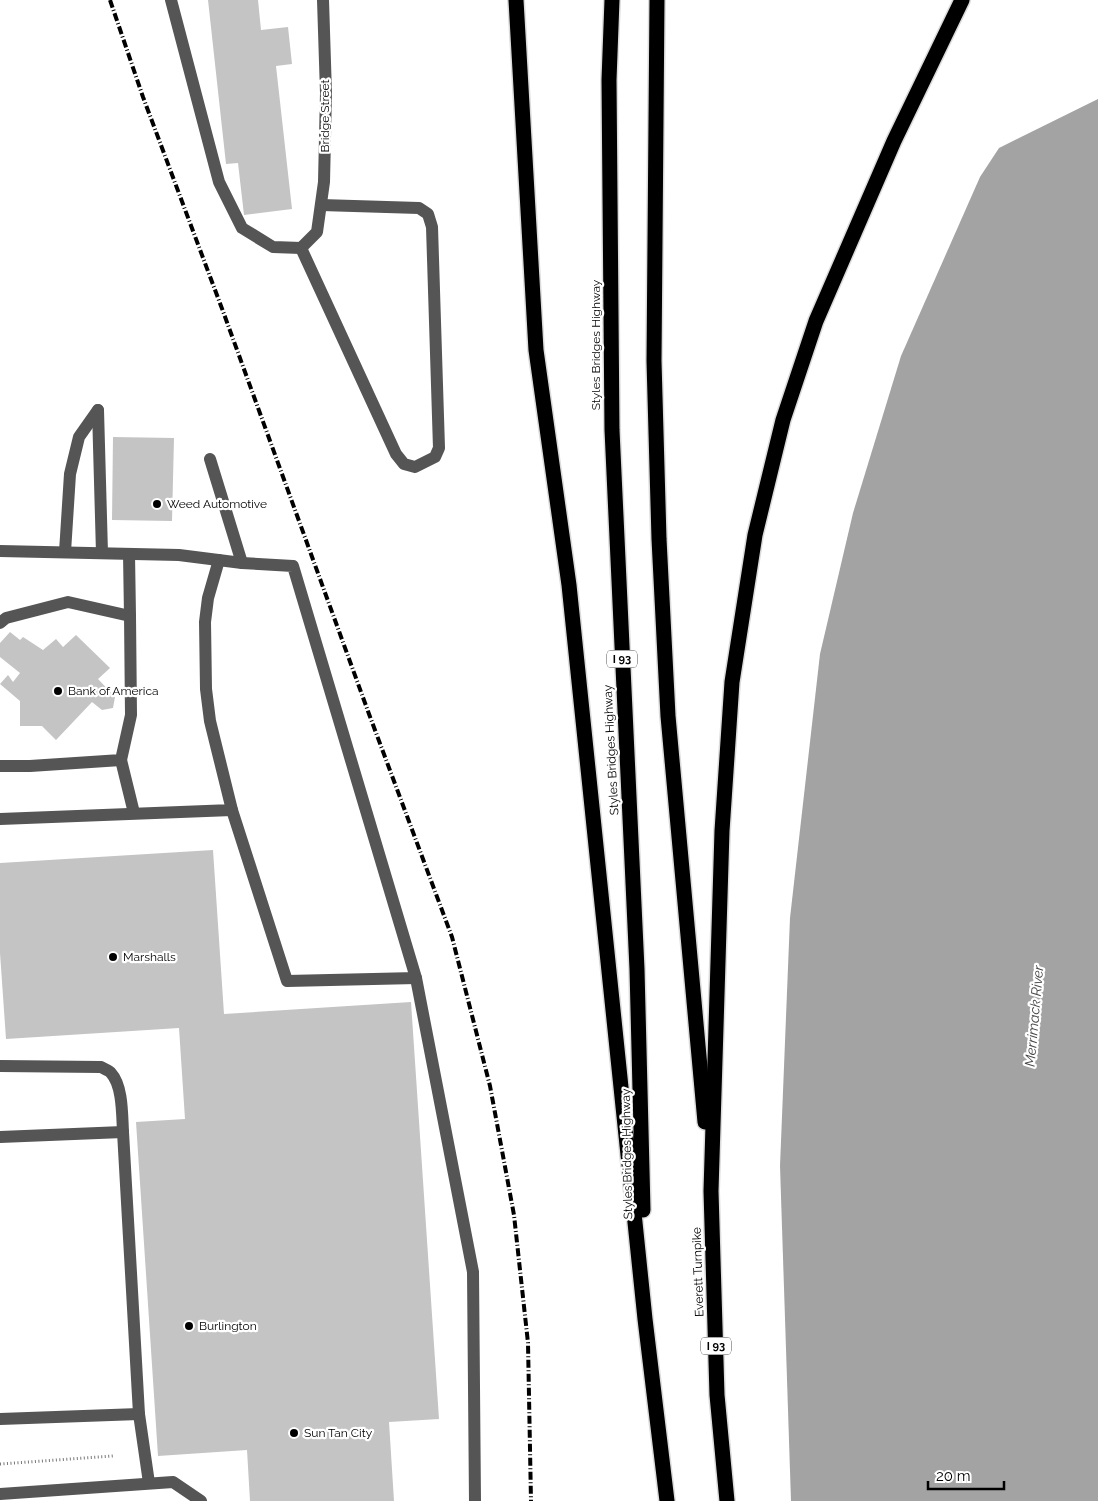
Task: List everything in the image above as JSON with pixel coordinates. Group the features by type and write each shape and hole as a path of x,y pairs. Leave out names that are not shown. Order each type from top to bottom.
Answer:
{"highway":[{"path":"516,0 536,350 569,585 645,1319"},
{"name":"Styles Bridges Highway","path":"612,0 609,80 612,430 638,969 645,1319"},
{"name":"I 93","path":"657,0 654,361 659,539 668,716 711,1191"},
{"path":"711,1191 722,821 732,682 755,535 783,420 816,321 894,141 962,0"},
{"name":"Everett Turnpike","path":"711,1191 717,1395 727,1501"},
{"name":"I 93","path":"645,1319 668,1501"}],"street":[{"path":"171,0 219,182 242,228 273,248 300,248 396,454 404,464 415,467 435,458 439,448 432,226 428,214 419,208 321,205"},
{"name":"Bridge Street","path":"300,248 316,232 324,182 323,0"},
{"path":"64,552 70,474 79,437 98,410 102,553"},
{"path":"210,459 242,563"},
{"path":"0,552 180,555 242,563 293,566 416,978 472,1272 475,1501"},
{"path":"129,554 131,715 121,760 134,813"},
{"path":"219,560 208,598 205,622 206,689 210,721 232,810 287,981 416,978"},
{"path":"0,623 6,618 68,602 130,616"},
{"path":"0,766 121,760"},
{"path":"0,819 232,810"},
{"path":"0,1066 101,1067 111,1071 116,1081 120,1093 123,1132 139,1414 149,1483"},
{"path":"0,1137 123,1132"},
{"path":"0,1420 139,1414"},
{"path":"0,1494 173,1482 202,1501"}],"path":[{"path":"0,1464 113,1456"}],"water":[{"name":"Merrimack River","path":"1098,99 1098,1501 791,1501 780,1166 790,918 820,654 853,513 901,356 980,177 999,148"}],"building":[{"path":"208,0 258,0 261,30 288,27 292,64 276,66 292,209 244,215 238,163 226,164"},
{"path":"113,437 174,438 172,521 112,520"},
{"name":"Bank of America","path":"10,632 20,640 23,637 43,650 56,639 63,647 76,635 110,668 98,679 115,697 113,708 102,710 92,702 56,740 42,726 20,726 20,701 0,684 8,675 13,682 20,673 0,657 0,643"},
{"path":"213,850 224,1014 411,1002 439,1419 389,1422 394,1501 250,1501 247,1450 158,1456 136,1122 185,1119 179,1028 6,1039 0,953 0,863"}],"railway":[{"path":"110,0 143,97 452,937 490,1086 514,1215 528,1343 531,1501"}],"place":[{"name":"Weed Automotive","path":"157,504"},
{"name":"Bank of America","path":"58,691"},
{"name":"Marshalls","path":"113,957"},
{"name":"Burlington","path":"189,1326"},
{"name":"Sun Tan City","path":"294,1433"}]}
